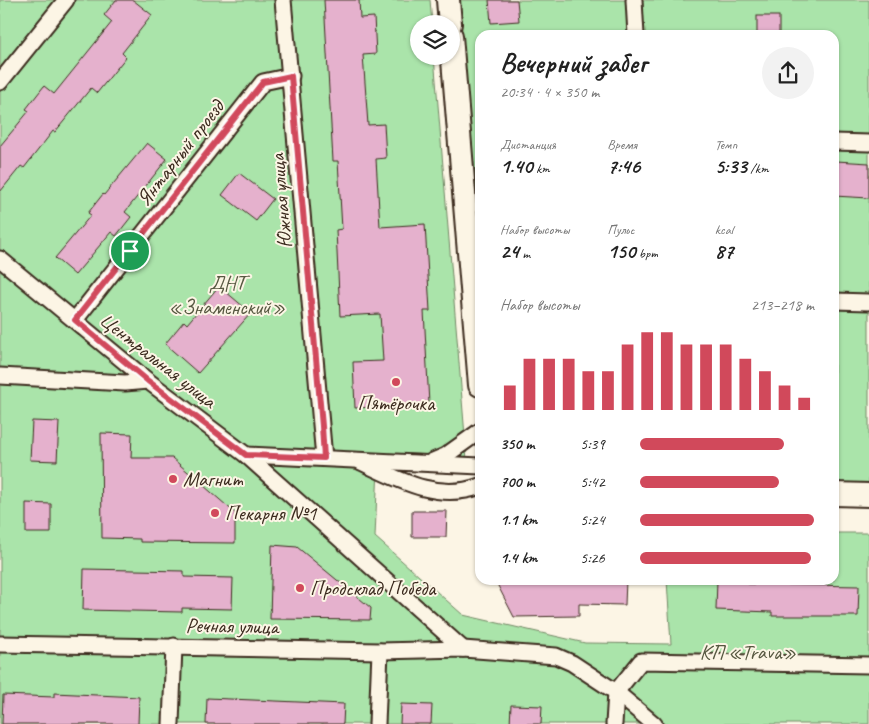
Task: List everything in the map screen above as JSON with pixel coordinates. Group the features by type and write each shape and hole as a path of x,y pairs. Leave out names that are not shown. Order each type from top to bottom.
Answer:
{"street":[{"path":"0,82 66,0"},
{"name":"Южная улица","path":"284,0 324,458"},
{"path":"448,0 449,15"},
{"path":"634,0 636,30"},
{"path":"453,65 475,325"},
{"name":"Янтарный проезд","path":"75,320 263,82 291,76"},
{"path":"839,142 869,143"},
{"name":"Центральная улица","path":"0,259 148,381 246,455 463,649"},
{"path":"839,301 869,302"},
{"path":"0,376 124,383 148,381"},
{"path":"428,463 445,456 475,435"},
{"path":"246,455 475,466"},
{"path":"356,459 405,483 432,491 455,493 475,487"},
{"path":"839,494 869,496"},
{"name":"Речная улица","path":"0,644 380,651 463,649 556,656 572,663 616,692 654,724"},
{"path":"171,724 174,646"},
{"path":"377,724 380,651"},
{"path":"614,724 616,692 641,661 869,665"}],"green space":[{"name":"ДНТ «Знаменский»","path":"0,0 430,0 431,15 410,15 410,65 435,65 468,473 378,467 375,537 463,615 585,643 671,644 667,585 839,585 839,533 869,533 869,724 0,724"},
{"path":"448,0 869,0 869,495 839,494 839,30 475,30 475,325 453,65 460,65 460,15 449,15"}],"building":[{"path":"116,0 133,0 152,15 122,53 126,57 97,93 91,88 55,132 53,131 24,168 21,166 0,192 0,146 29,111 26,109 44,86 54,94 112,22 104,15"},
{"path":"324,0 359,0 360,18 374,17 376,54 363,55 368,125 384,124 386,158 376,159 380,227 425,224 430,311 424,311 429,404 355,408 353,362 383,361 380,314 340,316 336,230 342,229 338,161 333,161"},
{"path":"489,0 517,0 519,21 491,23"},
{"path":"757,16 779,16 779,30 757,30"},
{"path":"147,143 167,159 125,212 131,217 116,236 111,232 75,275 55,258 91,215 88,213 103,194"},
{"path":"839,161 869,163 869,198 839,196"},
{"path":"239,173 273,199 256,221 222,195"},
{"path":"219,286 251,313 198,373 165,344 184,321 187,324"},
{"path":"32,421 59,422 57,461 30,460"},
{"path":"101,433 132,434 131,458 172,458 235,513 235,543 140,542 140,539 102,538"},
{"path":"26,503 51,504 51,533 26,533"},
{"path":"412,511 447,511 446,537 412,537"},
{"path":"272,545 297,547 371,608 370,620 270,619"},
{"path":"84,569 184,571 184,577 233,578 232,609 182,608 182,612 83,610"},
{"path":"498,585 626,585 625,605 579,604 579,616 514,617"},
{"path":"717,585 859,586 858,616 772,616 772,612 716,610"},
{"path":"54,693 139,697 138,724 2,724 3,695 54,697"},
{"path":"207,698 344,704 343,724 206,724"},
{"path":"401,704 432,705 431,724 400,724"},
{"path":"511,705 542,706 541,724 510,724"}],"place":[{"name":"Пятёрочка","path":"396,382"},
{"name":"Магнит","path":"173,479"},
{"name":"Пекарня №1","path":"215,513"},
{"name":"Продсклад Победа","path":"300,588"}],"route":[{"path":"291,76 324,458 246,455 148,381 75,320 130,251 263,82 291,76"}],"park label":[{"name":"КП «Trava»","path":"748,652"}]}
